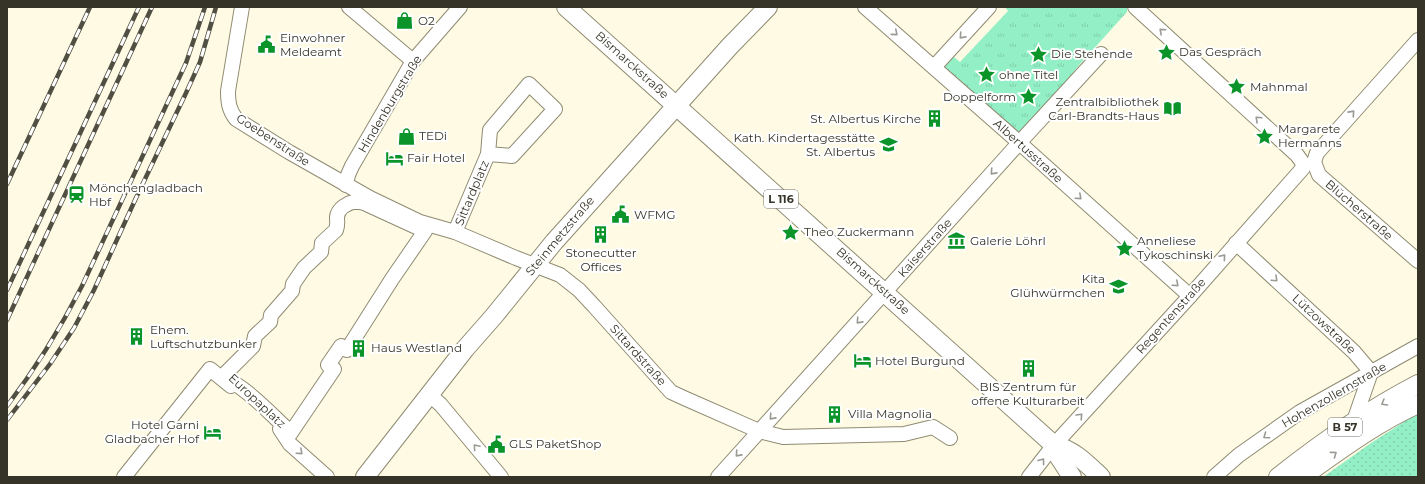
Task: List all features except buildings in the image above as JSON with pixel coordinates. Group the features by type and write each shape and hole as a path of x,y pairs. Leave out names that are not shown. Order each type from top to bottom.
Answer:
{"main road":[{"name":"Bismarckstraße","path":"566,7 886,292 1054,445 1072,477"},
{"name":"Steinmetzstraße","path":"365,477 465,349 579,212 730,46 768,7"},
{"name":"B 57","path":"1278,477 1354,421 1385,401 1418,384"},
{"name":"B 57","path":"1302,477 1345,446 1391,416 1418,404"},
{"name":"Bismarckstraße","path":"1054,445 1065,448 1074,453 1101,477"}],"street":[{"name":"Goebenstraße","path":"242,7 228,91 228,103 231,112 236,119 242,123 346,185"},
{"path":"349,7 413,61"},
{"name":"Hindenburgstraße","path":"346,185 352,166 413,61 460,7"},
{"name":"Albertusstraße","path":"865,7 1190,296"},
{"path":"934,67 989,7"},
{"name":"Regentenstraße","path":"1029,477 1054,445 1190,296 1303,168 1302,162 1297,155 1140,8"},
{"name":"Blücherstraße","path":"1418,40 1317,153 1314,165 1320,175 1418,261"},
{"name":"Kaiserstraße","path":"718,477 1101,54"},
{"name":"Sittardplatz","path":"455,232 488,154 490,130 529,84 555,109 512,156 488,154"},
{"path":"346,185 367,201"},
{"name":"Sittardstraße","path":"367,201 420,222 455,232 560,275 579,290 671,392 759,431 783,437 904,434 933,427 950,438"},
{"name":"Europaplatz","path":"367,201 425,231 392,279 347,350 341,346 328,365 334,369 290,434 286,428 243,389 230,380 226,373 253,346 254,338 270,322 271,315 292,291 293,284 304,268 320,253 321,245 336,230 337,215 341,209 351,202 367,201"},
{"name":"Lützowstraße","path":"1236,243 1354,352 1371,372"},
{"name":"Hohenzollernstraße","path":"1214,477 1239,455 1300,412 1418,346"},
{"path":"124,477 210,369 279,427 290,444 326,477"},
{"path":"1354,421 1371,372"},
{"path":"430,395 441,405 501,477"}],"green space":[{"path":"1005,7 1127,8 1127,12 1080,64 1026,130 1019,133 941,64 950,54 960,62 1008,11"},
{"path":"1418,414 1418,477 1323,477 1371,443"}],"railway":[{"path":"7,184 90,7"},
{"path":"7,290 139,7"},
{"path":"7,320 152,7"},
{"path":"7,406 47,348 82,286 186,63 205,7"},
{"path":"7,420 50,364 74,328 94,290 200,62 216,7"}],"place":[{"name":"O2","path":"405,21"},
{"name":"Einwohner Meldeamt","path":"267,45"},
{"name":"Das Gespräch","path":"1166,52"},
{"name":"Die Stehende","path":"1038,54"},
{"name":"ohne Titel","path":"986,75"},
{"name":"Mahnmal","path":"1237,87"},
{"name":"Doppelform","path":"1029,97"},
{"name":"Zentralbibliothek Carl-Brandts-Haus","path":"1172,109"},
{"name":"St. Albertus Kirche","path":"934,119"},
{"name":"TEDi","path":"406,136"},
{"name":"Margarete Hermanns","path":"1265,136"},
{"name":"Kath. Kindertagesstätte St. Albertus","path":"888,145"},
{"name":"Fair Hotel","path":"394,158"},
{"name":"Mönchengladbach Hbf","path":"76,195"},
{"name":"WFMG","path":"621,215"},
{"name":"Theo Zuckermann","path":"791,232"},
{"name":"Stonecutter Offices","path":"601,234"},
{"name":"Galerie Löhrl","path":"957,241"},
{"name":"Anneliese Tykoschinski","path":"1124,248"},
{"name":"Kita Glühwürmchen","path":"1118,286"},
{"name":"Ehem. Luftschutzbunker","path":"137,337"},
{"name":"Haus Westland","path":"358,348"},
{"name":"Hotel Burgund","path":"862,361"},
{"name":"BIS Zentrum für offene Kulturarbeit","path":"1028,368"},
{"name":"Villa Magnolia","path":"835,414"},
{"name":"Hotel Garni Gladbacher Hof","path":"212,432"},
{"name":"GLS PaketShop","path":"496,444"}]}
